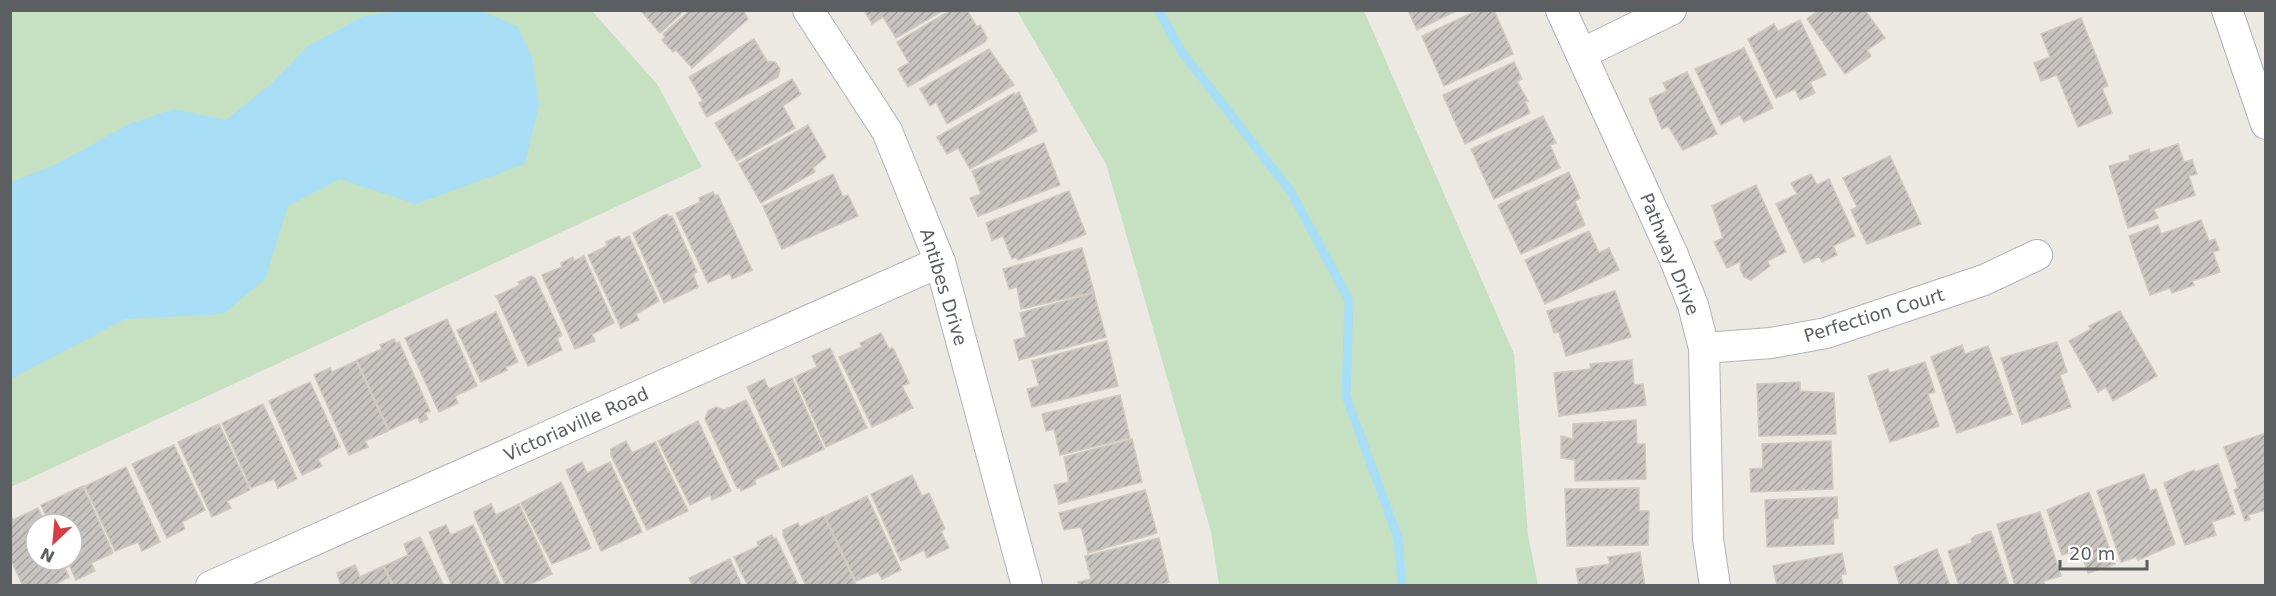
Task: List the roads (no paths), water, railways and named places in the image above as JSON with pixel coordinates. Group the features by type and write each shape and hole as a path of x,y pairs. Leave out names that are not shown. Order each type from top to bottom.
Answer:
{"street":[{"name":"Antibes Drive","path":"807,10 887,131 940,262 1027,585"},
{"name":"Pathway Drive","path":"1561,10 1673,255 1693,305 1704,348 1708,539 1715,585"},
{"path":"1581,54 1671,10"},
{"path":"2227,10 2265,124"},
{"name":"Perfection Court","path":"1704,348 1771,343 1826,333 1984,280 2037,255"},
{"name":"Victoriaville Road","path":"211,585 940,262"}],"water":[{"path":"400,11 481,11 517,26 532,56 539,105 525,164 416,204 340,179 288,206 265,279 223,314 125,319 11,379 11,182 57,164 129,124 174,109 226,120 274,81 308,46 364,16"}],"waterway":[{"path":"1158,10 1182,52 1291,192 1349,300 1346,396 1398,538 1402,586"}]}
